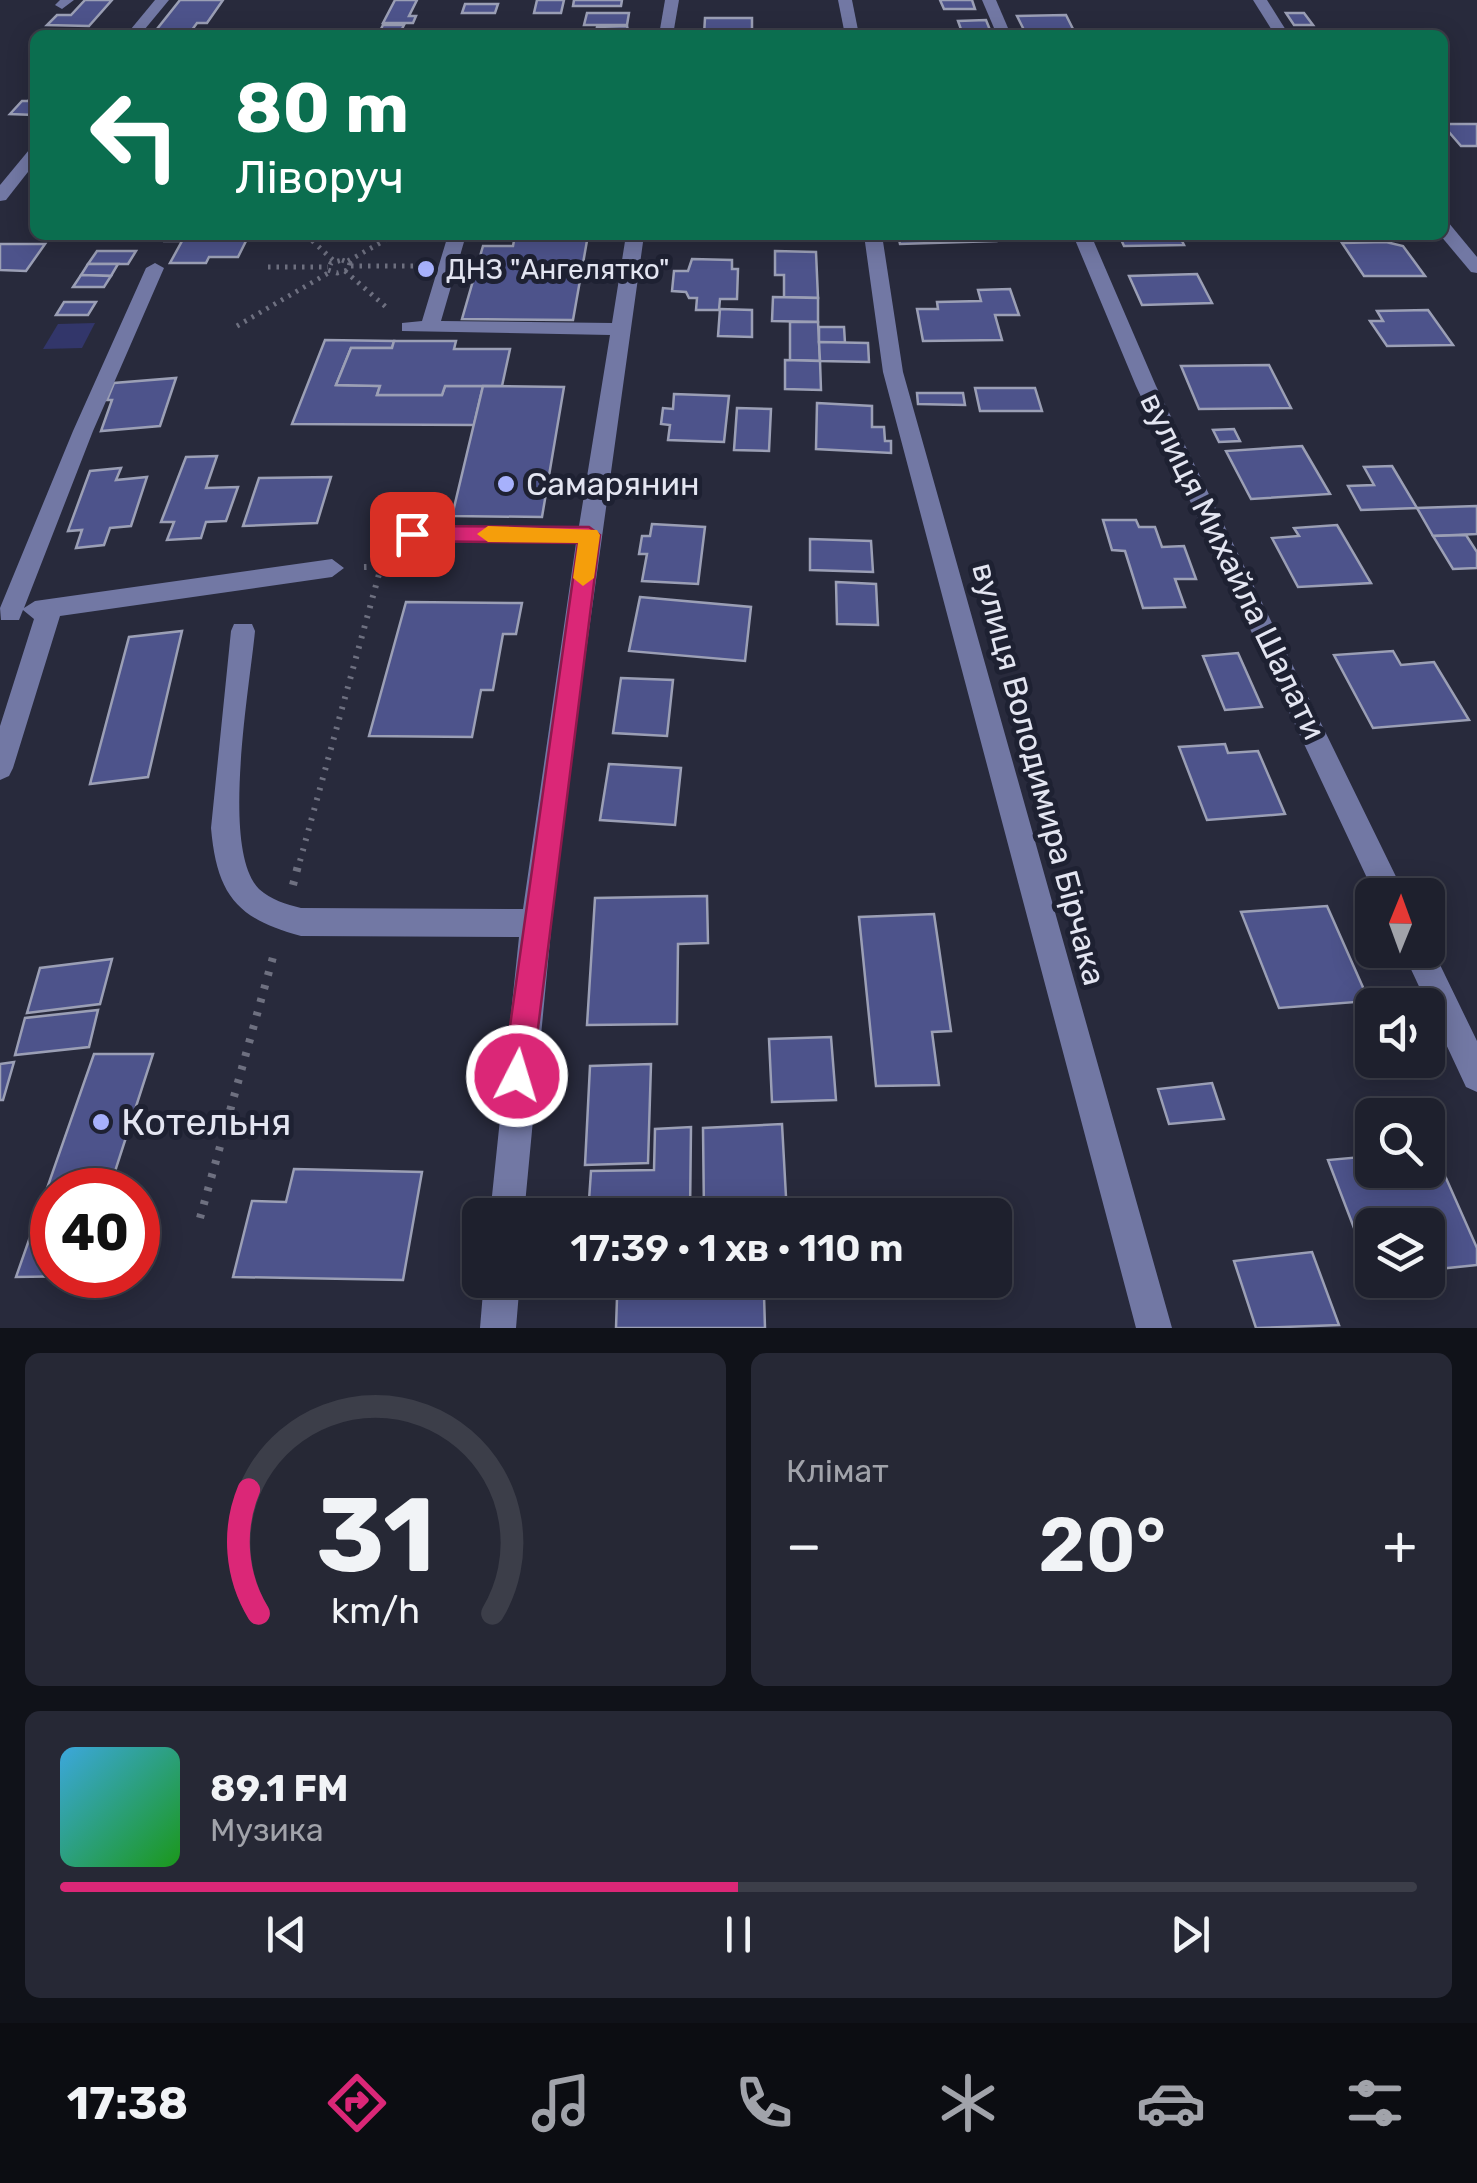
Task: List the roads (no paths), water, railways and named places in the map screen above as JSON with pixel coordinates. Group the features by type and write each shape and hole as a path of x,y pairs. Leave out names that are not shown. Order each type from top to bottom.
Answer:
{"street":[{"path":"137,30 162,0"},
{"path":"667,30 672,0"},
{"path":"845,0 851,30"},
{"path":"989,0 1002,30"},
{"path":"1260,0 1279,30"},
{"path":"0,196 30,160"},
{"path":"1448,233 1477,268"},
{"path":"430,327 456,240"},
{"path":"508,1198 520,1042 535,923 634,240"},
{"name":"вулиця Володимира Бірчака","path":"874,240 893,372 1154,1328"},
{"name":"вулиця Михайла Шалати","path":"1084,240 1146,386 1382,878"},
{"path":"5,614 155,268"},
{"path":"408,327 620,329"},
{"path":"412,534 589,535"},
{"path":"5,614 332,568"},
{"path":"0,768 50,608"},
{"path":"243,631 222,833 236,882 262,908 284,920 301,922 535,923"},
{"path":"1426,968 1477,1076"},
{"path":"498,1328 500,1298"}],"place":[{"name":"ДНЗ \"Ангелятко\"","path":"426,269"},
{"name":"Самарянин","path":"506,484"},
{"name":"Котельня","path":"101,1122"}]}
